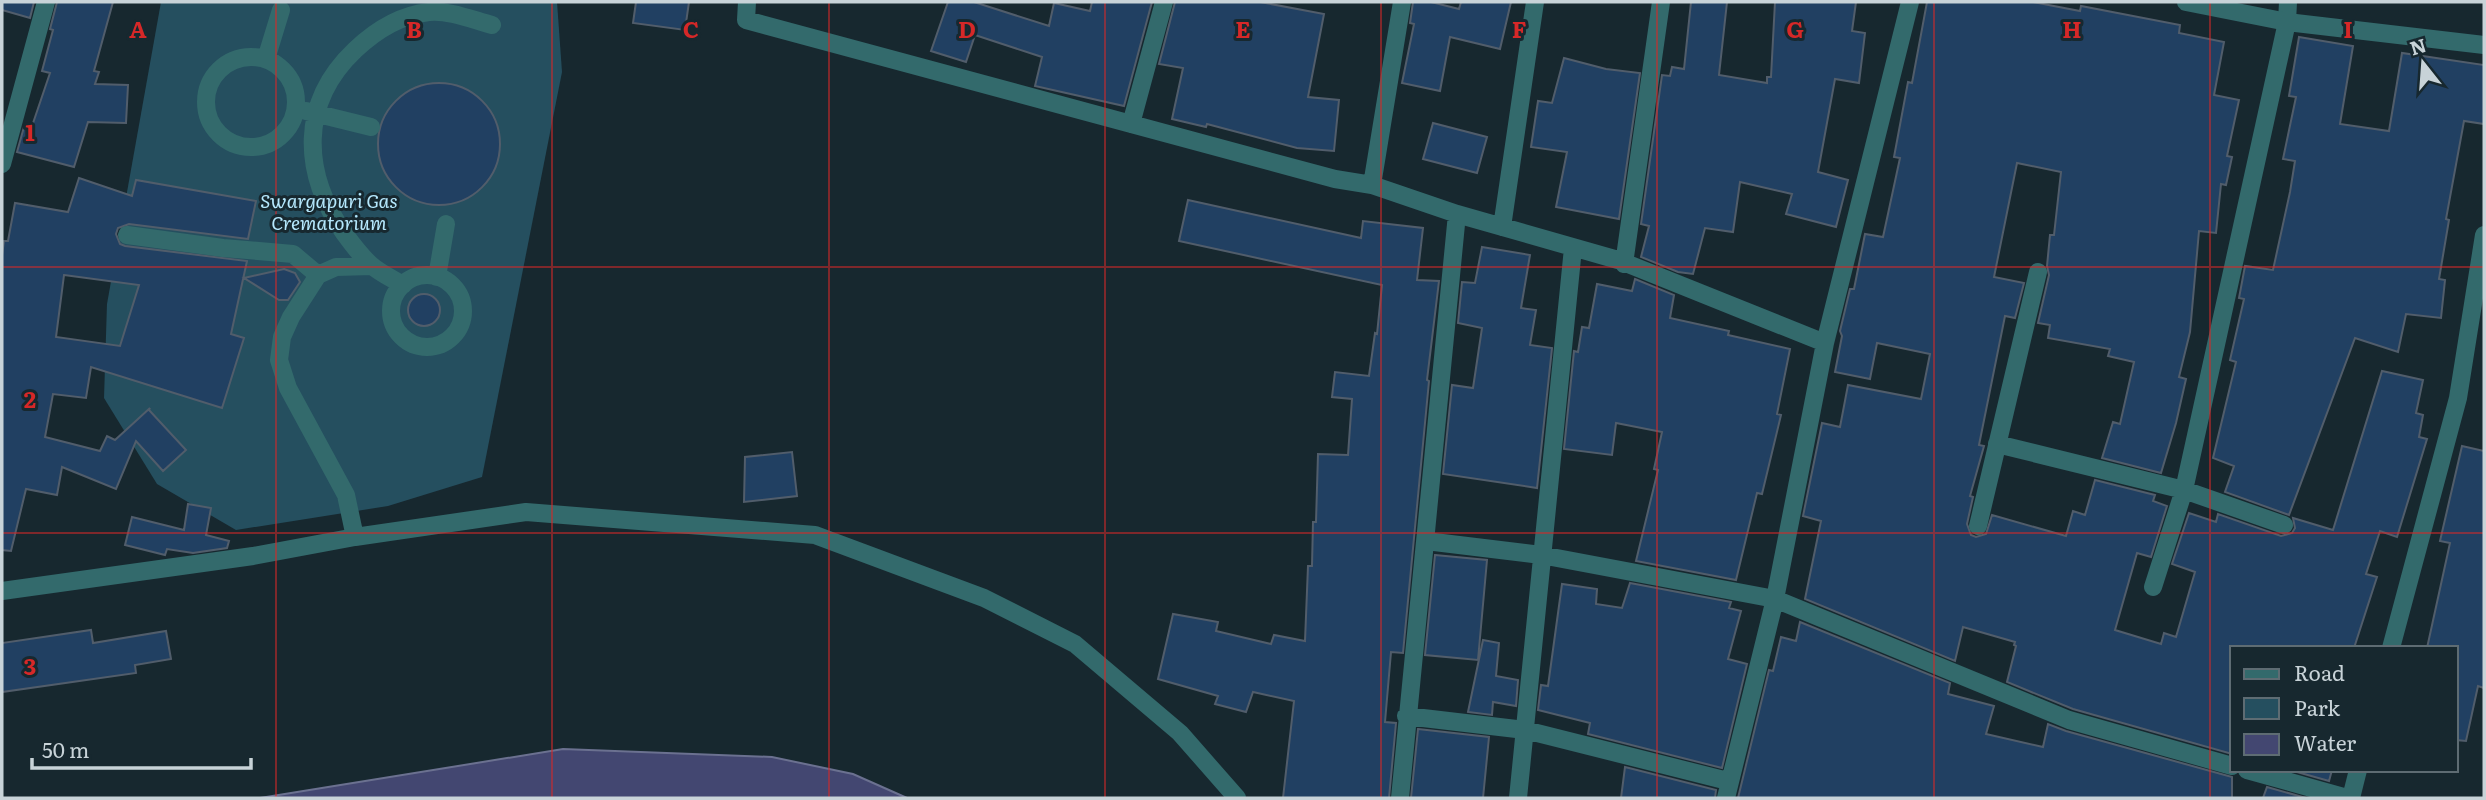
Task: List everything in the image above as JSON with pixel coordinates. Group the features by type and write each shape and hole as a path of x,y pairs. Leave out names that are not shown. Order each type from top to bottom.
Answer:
{"street":[{"path":"2,164 46,2"},
{"path":"747,2 746,20 1335,179 1373,185 1457,214 1618,260 1825,343"},
{"path":"1131,124 1164,2"},
{"path":"1373,185 1402,2"},
{"path":"1502,227 1535,2"},
{"path":"1624,264 1661,2"},
{"path":"1406,716 1525,730 1727,790 1775,599 1825,343 1910,2"},
{"path":"2186,2 2287,22 2484,45"},
{"path":"2153,587 2184,490 2287,22 2288,2"},
{"path":"265,59 281,10"},
{"path":"403,285 372,266 328,209 312,153 315,113 331,76 348,56 366,39 393,23 431,12 492,25"},
{"path":"250,57 265,59 279,67 289,78 295,93 296,108 292,122 284,133 272,142 244,147 219,134 206,109 206,95 211,80 221,68 234,60 250,57"},
{"path":"296,108 371,127"},
{"path":"1400,798 1457,214"},
{"path":"437,277 446,224"},
{"path":"127,234 223,248 293,254 318,275"},
{"path":"2392,646 2458,398 2484,235"},
{"path":"1518,798 1573,248"},
{"path":"355,537 346,495 288,388 279,360 282,337 291,317 318,275 336,267 372,266"},
{"path":"1978,526 2038,272"},
{"path":"419,276 437,277 453,286 460,296 462,321 456,332 437,346 414,345 404,340 397,331 390,309 393,298 408,281 419,276"},
{"path":"1997,444 2184,490 2284,525"},
{"path":"2,591 253,556 355,537 526,512 814,535 984,598 1075,644 1180,733 1237,798"},
{"path":"1426,541 1541,555 1775,599 2069,720 2230,765"},
{"path":"2254,772 2349,798 2357,772"}],"green space":[{"name":"Swargapuri Gas Crematorium","path":"161,2 557,2 562,72 482,477 388,506 236,530 157,484 104,398 107,304"}],"water":[{"path":"563,749 772,757 853,774 907,798 260,798"}],"building":[{"path":"2,2 34,2 30,18 2,10"},
{"path":"57,2 113,2 94,71 99,72 95,84 128,85 126,123 88,122 74,167 17,152 24,127 31,129 50,73 42,71"},
{"path":"636,2 689,2 685,30 633,23"},
{"path":"948,2 974,2 1049,26 1054,3 1090,11 1092,2 1152,2 1124,106 1035,86 1042,57 975,35 966,62 931,51"},
{"path":"1175,2 1260,2 1324,14 1308,97 1339,100 1334,151 1297,148 1207,124 1206,127 1172,119 1183,68 1159,64"},
{"path":"1413,2 1431,2 1459,9 1461,2 1511,2 1500,49 1450,37 1440,91 1402,83 1414,24 1410,23"},
{"path":"1691,2 1727,2 1719,75 1767,83 1767,77 1771,77 1775,2 1856,2 1852,31 1865,33 1859,83 1835,79 1818,172 1848,180 1836,227 1786,214 1792,194 1740,182 1733,232 1705,228 1693,274 1678,272 1641,257 1649,226 1641,224 1662,75 1670,76 1672,67 1684,69"},
{"path":"1927,2 2033,2 2080,11 2081,6 2180,25 2179,33 2224,42 2214,95 2239,100 2227,156 2232,157 2226,185 2221,184 2216,233 2199,231 2190,332 2179,377 2186,379 2161,473 2102,458 2113,422 2120,424 2134,362 2108,356 2110,349 2048,338 2050,325 2038,323 2049,275 2047,266 2050,235 2054,235 2061,172 2017,163 1994,277 2024,283 2015,318 2005,316 1979,445 1984,446 1970,496 1973,497 1967,524 1971,535 1976,537 1986,534 1992,515 2066,536 2073,511 2085,515 2095,480 2155,495 2153,501 2167,506 2151,557 2137,553 2115,630 2161,644 2164,633 2176,637 2195,572 2172,564 2189,513 2216,522 2218,514 2281,536 2292,533 2295,528 2293,518 2333,530 2382,371 2423,380 2416,413 2423,415 2419,437 2427,439 2397,537 2380,531 2366,574 2377,577 2355,646 2230,646 2230,753 2073,709 2007,682 2015,642 1963,627 1955,661 1805,599 1821,521 1803,516 1822,423 1840,427 1848,385 1921,399 1930,354 1877,343 1870,379 1835,372 1842,336 1840,331 1850,289 1854,289 1865,234 1883,237 1900,158 1894,157 1908,82 1912,83"},
{"path":"2299,37 2353,46 2340,124 2389,131 2402,53 2484,65 2484,124 2464,121 2446,219 2449,220 2439,279 2445,280 2441,318 2406,314 2398,352 2355,338 2289,515 2225,492 2234,466 2213,458 2236,362 2230,360 2244,299 2239,298 2245,266 2273,270 2290,192 2295,161 2283,159 2296,97 2289,96"},
{"path":"1564,58 1606,69 1640,73 1619,219 1556,207 1567,152 1531,147 1538,101 1552,103"},
{"path":"439,83 463,87 482,101 496,120 500,144 496,168 482,187 463,201 439,205 415,201 396,187 382,168 378,144 382,120 396,101 415,87"},
{"path":"1433,123 1487,137 1477,173 1423,159"},
{"path":"79,178 132,196 136,180 256,201 248,239 129,224 118,228 116,234 120,244 125,246 247,261 231,334 244,338 222,408 91,367 86,398 53,394 45,437 100,451 107,436 115,440 150,408 186,450 163,471 136,441 116,489 62,467 57,495 26,489 11,551 2,550 4,241 8,241 15,203 68,212","holes":["64,275 139,285 120,346 56,337"]},
{"path":"1188,200 1361,238 1363,221 1423,228 1417,280 1439,281 1427,380 1403,653 1391,652 1385,722 1396,723 1389,798 1283,798 1294,701 1253,692 1246,712 1215,704 1218,696 1158,679 1173,614 1218,622 1216,631 1271,644 1274,635 1305,641 1308,566 1312,566 1313,522 1316,522 1318,454 1348,455 1352,399 1332,397 1335,372 1369,376 1382,285 1179,241"},
{"path":"1482,247 1530,255 1521,308 1536,310 1530,345 1552,348 1537,488 1443,474 1452,385 1473,388 1482,328 1458,323 1462,282 1475,283"},
{"path":"284,269 295,273 300,282 288,300 279,300 244,278"},
{"path":"1635,279 1674,295 1670,318 1729,331 1728,335 1790,349 1777,414 1781,415 1762,494 1757,493 1736,580 1636,561 1658,470 1654,469 1662,432 1616,423 1612,455 1564,449 1574,351 1578,352 1582,327 1589,328 1597,284 1632,291"},
{"path":"424,294 435,299 440,310 435,321 424,326 413,321 408,310 413,299"},
{"path":"2462,446 2484,451 2484,688 2478,686 2466,741 2458,740 2458,646 2427,646 2450,543 2440,541"},
{"path":"792,452 797,496 744,502 745,457"},
{"path":"188,504 211,508 206,535 229,541 227,548 193,553 167,549 165,555 125,545 132,517 184,530"},
{"path":"1435,555 1487,560 1478,660 1425,655"},
{"path":"1630,583 1731,602 1729,608 1741,611 1728,659 1747,664 1722,768 1588,734 1590,723 1538,710 1541,685 1548,686 1562,584 1597,589 1596,604 1622,608"},
{"path":"1800,622 1950,683 1948,694 1994,706 1986,734 2043,747 2048,724 2232,777 2232,798 1738,798 1769,670 1773,671 1781,637 1796,641"},
{"path":"91,630 93,643 166,631 171,659 135,665 136,673 2,692 2,643"},
{"path":"1483,640 1499,643 1496,676 1518,680 1516,706 1493,702 1492,715 1468,712"},
{"path":"1418,729 1489,737 1483,798 1411,798"},
{"path":"1625,767 1716,790 1715,798 1621,798"},
{"path":"2297,772 2331,772 2329,781"},
{"path":"2267,787 2306,798 2263,798"}]}
